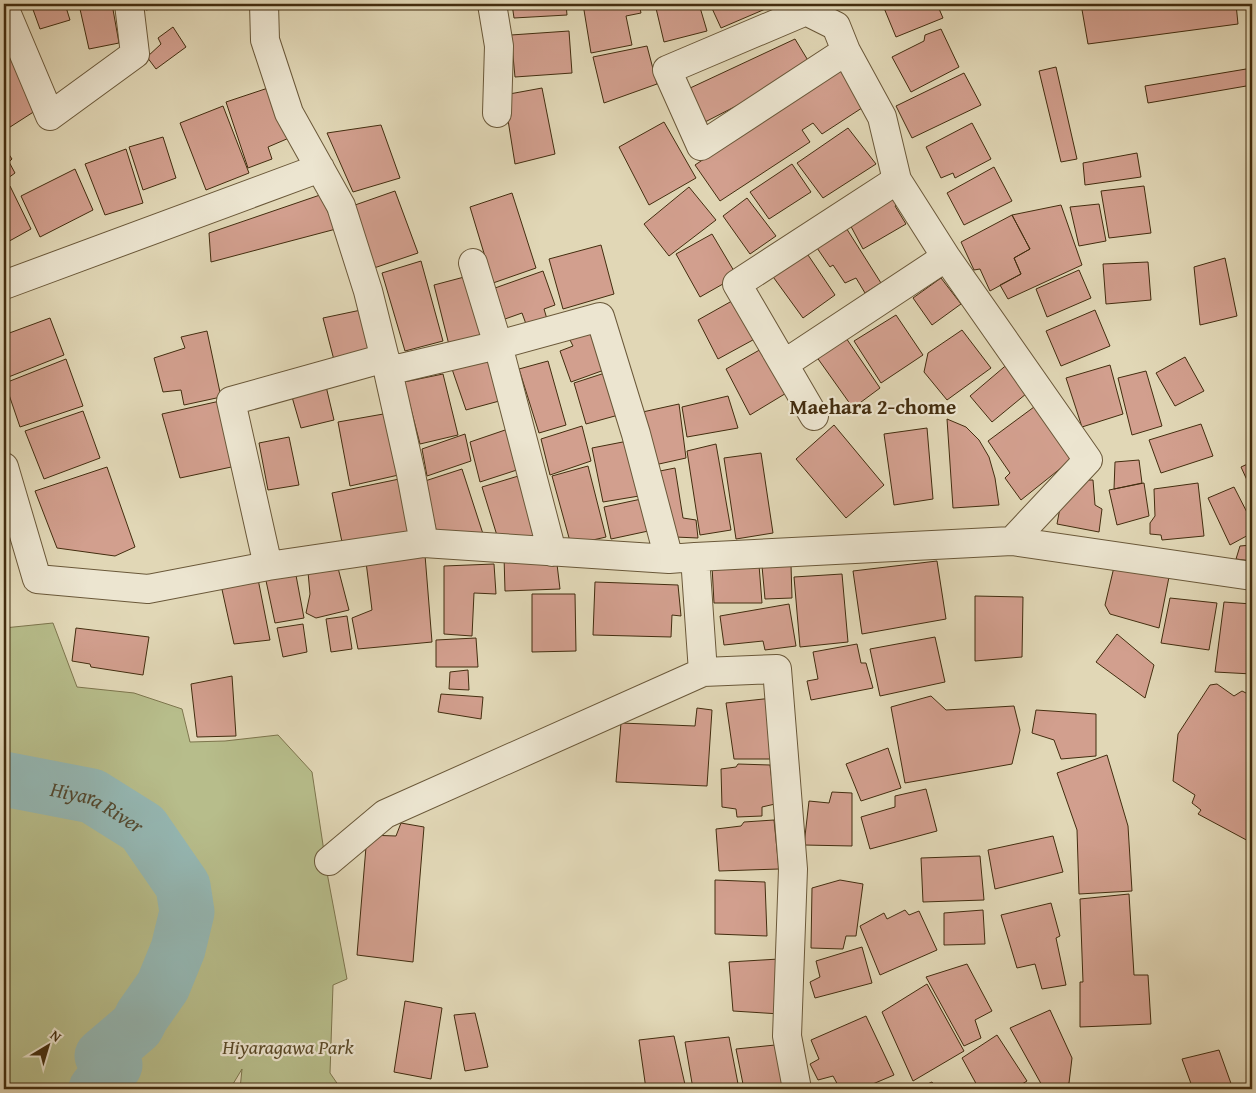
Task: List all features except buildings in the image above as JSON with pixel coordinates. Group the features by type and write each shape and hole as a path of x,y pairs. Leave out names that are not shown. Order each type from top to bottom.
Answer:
{"street":[{"path":"4,7 50,116 135,54 128,4"},
{"path":"264,4 265,40 289,113 341,206 368,291 411,474 424,543"},
{"path":"492,4 500,46 497,113"},
{"path":"846,51 700,146 667,70 806,10 836,26 846,51 882,117 897,180 946,257 1088,460 1012,541"},
{"path":"4,285 320,168"},
{"path":"814,416 737,284 897,180"},
{"path":"784,364 946,257"},
{"path":"472,263 498,345 552,552"},
{"path":"268,566 231,400 386,364 498,345 600,317 636,434 682,558 703,672"},
{"path":"4,467 37,579 148,589 268,566 424,543 552,552 682,558 1012,541 1252,576"},
{"path":"329,861 385,814 703,672 777,669 793,869 787,1036 797,1089"}],"green space":[{"name":"Hiyaragawa Park","path":"53,623 77,687 134,693 182,709 190,742 225,741 278,735 312,772 328,878 347,979 333,985 330,1073 341,1089 240,1089 242,1069 230,1089 4,1089 4,628"}],"waterway":[{"name":"Hiyara River","path":"4,779 92,796 143,828 183,886 187,912 178,949 163,986 137,1026 102,1056 115,1065 96,1089"}],"district":[{"name":"Maehara 2-chome","path":"873,406"}]}
